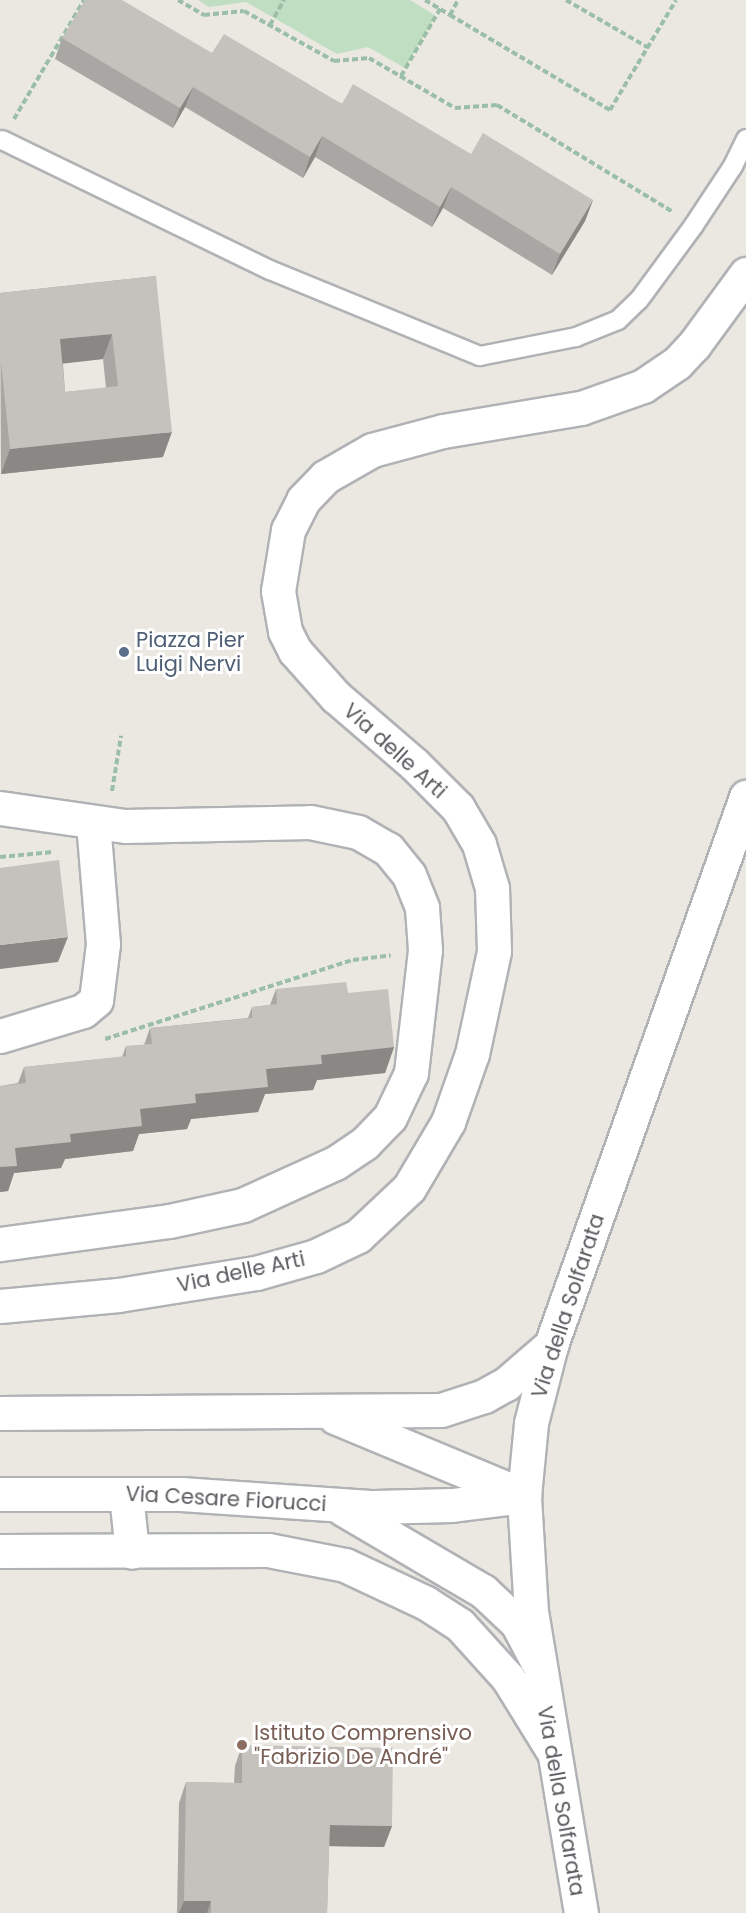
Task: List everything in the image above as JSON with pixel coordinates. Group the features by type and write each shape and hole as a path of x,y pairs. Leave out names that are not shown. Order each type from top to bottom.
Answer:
{"street":[{"name":"Via delle Arti","path":"0,1306 118,1296 256,1273 316,1257 358,1236 410,1188 448,1122 475,1044 494,951 492,888 479,844 458,808 414,764 336,697 295,651 285,631 278,591 288,530 303,500 325,477 372,450 442,432 581,408 643,386 677,363 694,345 746,274"},
{"name":"Via della Solfarata","path":"580,1911 537,1660 526,1569 524,1496 531,1424 551,1345 736,853 746,797"},
{"path":"0,808 98,832 310,822 358,832 388,849 414,886 423,915 424,959 411,1073 390,1118 365,1143 334,1163 243,1205 169,1221 0,1244"},
{"path":"0,1036 83,1011 96,1000 103,944 98,832"},
{"path":"0,1413 395,1412 463,1404 506,1384 551,1345"},
{"path":"322,1411 524,1496"},
{"name":"Via Cesare Fiorucci","path":"0,1494 126,1494 334,1503 483,1591 517,1623 537,1660"},
{"path":"126,1494 132,1552"},
{"path":"334,1503 429,1506 524,1496"},
{"path":"0,1551 287,1552 345,1565 443,1613 471,1636 525,1701 553,1752"}],"lane":[{"path":"2,140 270,270 480,356 576,338 618,320 639,300 694,225 742,151 746,139"}],"path":[{"path":"2,140 84,0"},
{"path":"178,0 204,15 244,11 334,61 369,58 455,108 497,105 694,225"},
{"path":"270,25 284,0"},
{"path":"425,0 610,110 676,0"},
{"path":"450,15 458,0"},
{"path":"566,0 647,47"},
{"path":"401,76 440,9"},
{"path":"0,857 98,832 121,736"},
{"path":"96,1042 352,960 383,954 424,959"}],"green space":[{"path":"198,0 410,0 436,16 405,68 368,47 337,54 246,2 209,7"}],"building":[{"path":"85,0 122,0 212,53 224,34 342,104 353,84 471,154 483,133 593,200 560,254 451,187 440,207 322,136 310,157 193,87 180,108 62,38"},
{"path":"156,276 172,432 10,449 0,352 0,293","holes":["112,334 118,386 65,392 60,339"]},
{"path":"59,860 68,937 0,945 0,868"},
{"path":"346,982 348,993 388,989 394,1047 321,1055 322,1064 266,1069 268,1087 195,1094 196,1103 140,1109 142,1126 70,1134 71,1142 15,1148 17,1166 0,1167 0,1086 26,1083 24,1067 126,1056 126,1046 152,1044 150,1028 252,1018 252,1007 277,1004 276,989"},
{"path":"242,1745 393,1748 392,1826 330,1825 327,1913 211,1913 211,1901 184,1901 186,1782 242,1783"}],"place":[{"name":"Piazza Pier Luigi Nervi","path":"124,652"},
{"name":"Istituto Comprensivo \"Fabrizio De André\"","path":"242,1745"}]}
